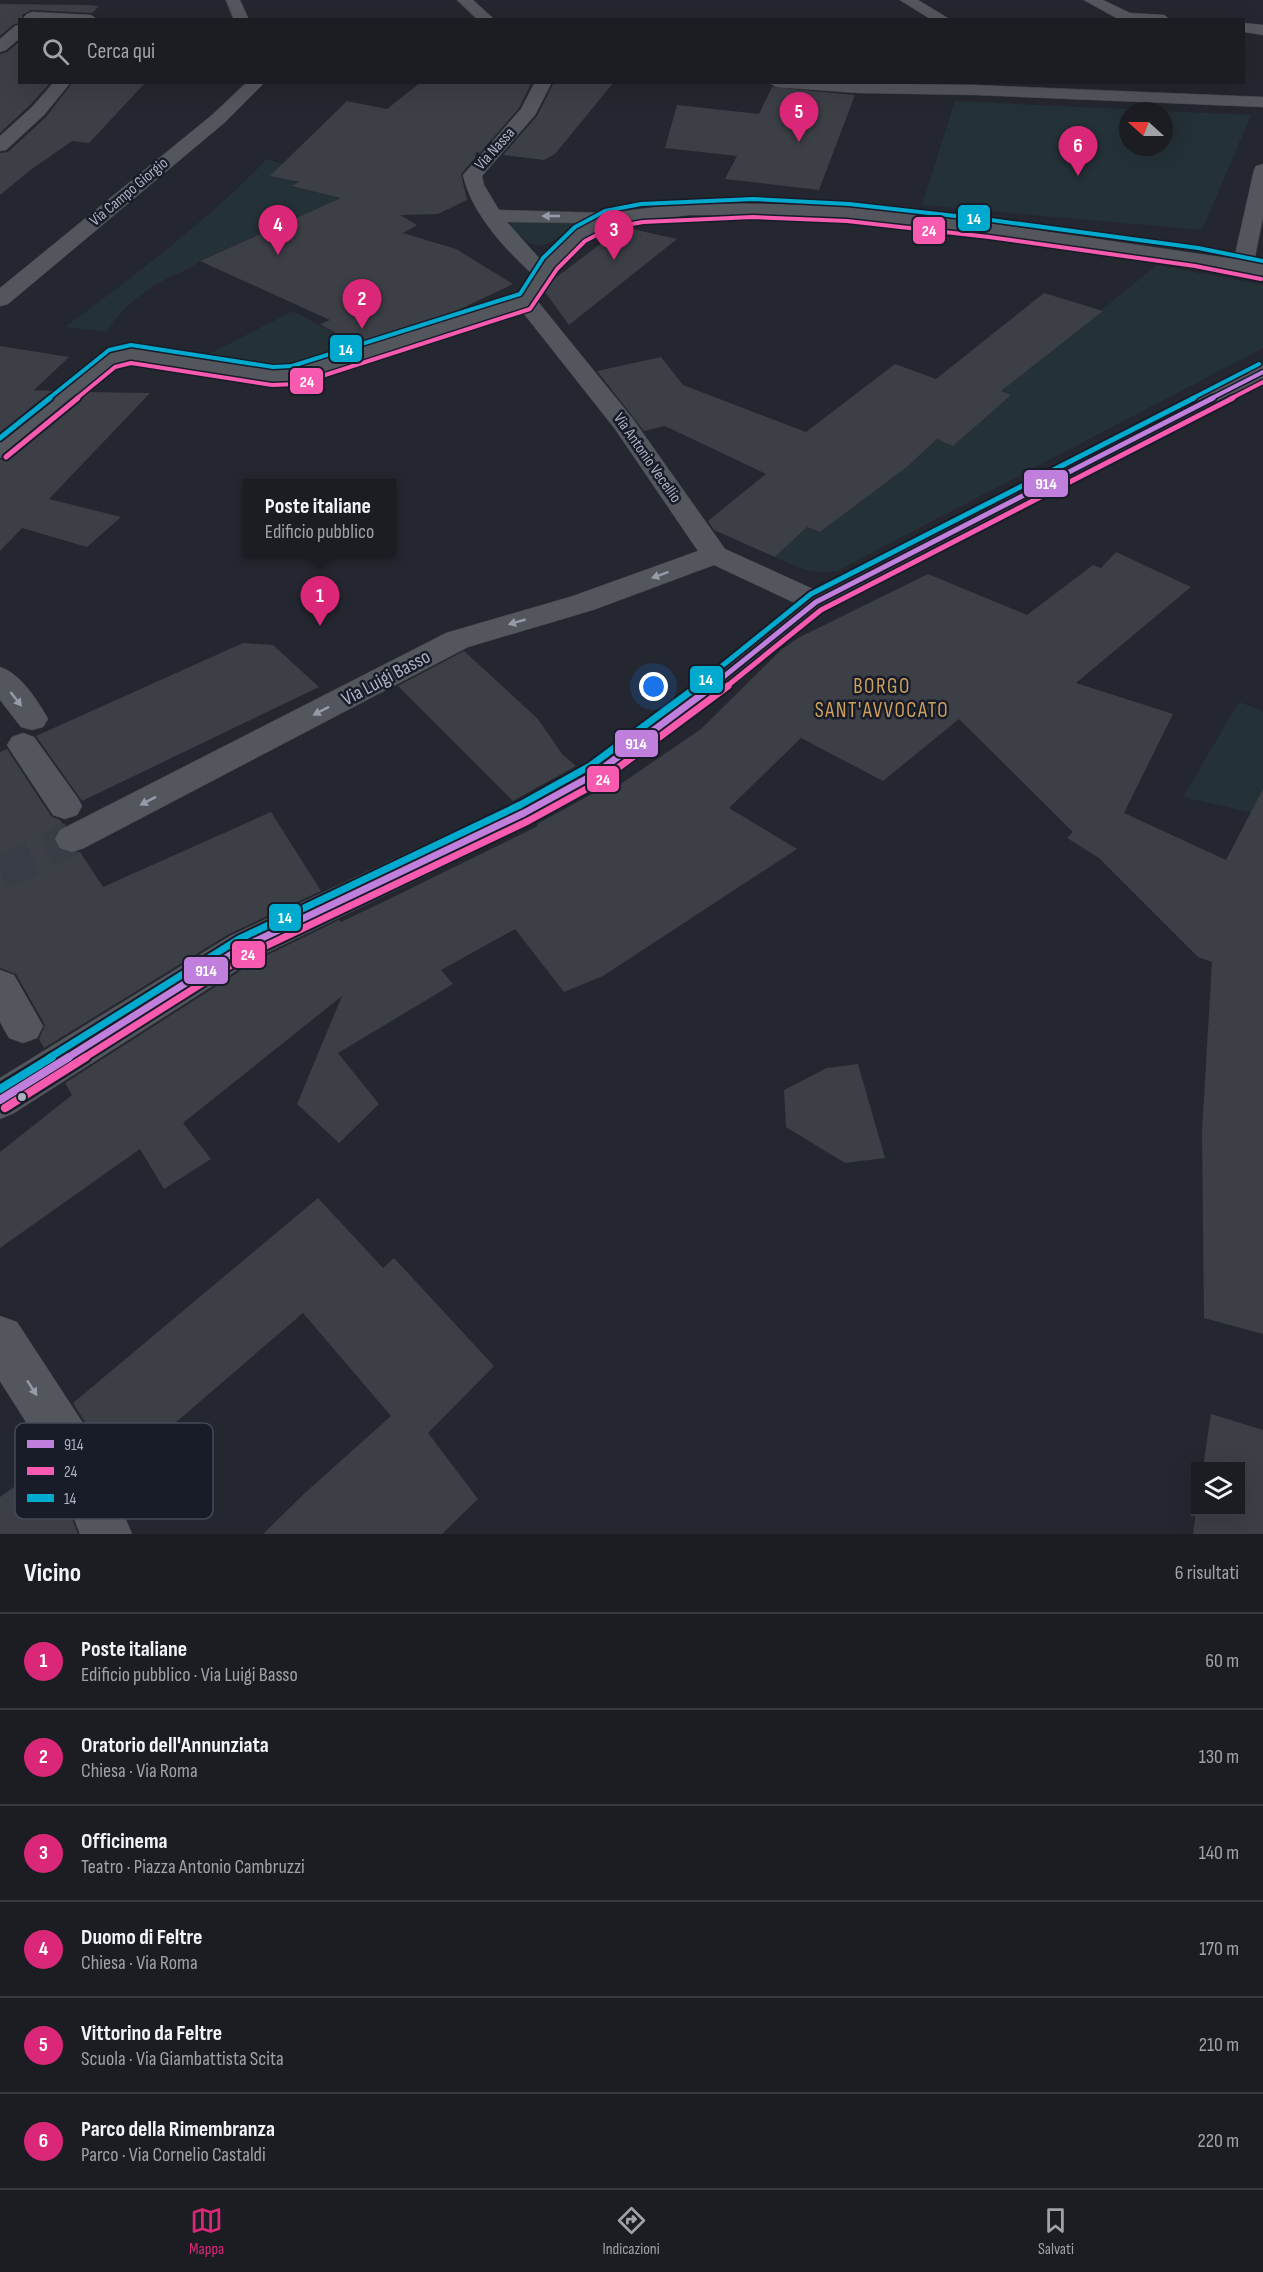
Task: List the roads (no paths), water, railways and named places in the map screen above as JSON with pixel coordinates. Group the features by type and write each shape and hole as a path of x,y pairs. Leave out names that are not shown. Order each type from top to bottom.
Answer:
{"street":[{"path":"31,18 46,0"},
{"path":"233,0 241,18"},
{"path":"464,0 486,18"},
{"path":"907,0 940,18"},
{"path":"1091,0 1121,18"},
{"path":"1245,28 1263,30"},
{"path":"0,47 18,31"},
{"path":"0,146 38,111 61,84"},
{"name":"Via Campo Giorgio","path":"0,299 218,119 255,84"},
{"name":"Via Nassa","path":"542,84 529,111 472,175 473,186 506,234 542,272"},
{"path":"804,84 859,88 978,86 1263,102"},
{"path":"495,216 564,216 608,219 713,208 829,211 934,221 1253,267 1263,170"},
{"path":"0,450 111,359 120,355 131,354 273,376 294,375 526,301 542,272 572,239 608,219"},
{"name":"Via Antonio Vecellio","path":"526,301 624,424 715,555"},
{"path":"0,1100 243,947 524,813 595,774 732,672 785,625 816,602 1263,372"},
{"path":"715,555 816,602"},
{"name":"Via Luigi Basso","path":"72,839 457,640 583,603 715,555"},
{"path":"0,678 65,806"},
{"path":"0,986 23,1026"},
{"path":"0,1339 55,1423"},
{"path":"100,1519 106,1534"}],"tunnel":[{"path":"0,873 72,839"}],"place":[{"name":"Vittorino da Feltre","path":"799,142"},
{"name":"Parco della Rimembranza","path":"1078,176"},
{"name":"Duomo di Feltre","path":"278,255"},
{"name":"Officinema","path":"614,260"},
{"name":"Oratorio dell'Annunziata","path":"362,329"},
{"name":"Poste italiane","path":"320,626"}],"district":[{"name":"BORGO SANT'AVVOCATO","path":"882,698"}]}
